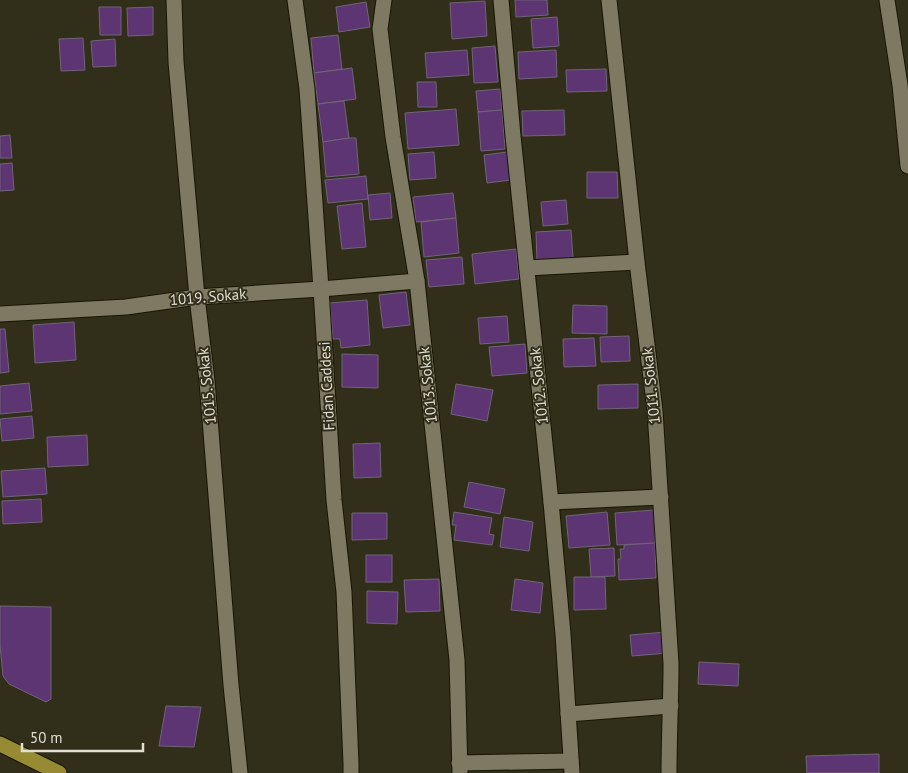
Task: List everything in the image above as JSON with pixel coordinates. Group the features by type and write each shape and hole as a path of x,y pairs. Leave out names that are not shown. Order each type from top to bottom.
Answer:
{"highway":[{"path":"0,744 60,773"}],"street":[{"name":"1015. Sokak","path":"174,0 176,62 197,297 207,380 231,685 240,773"},
{"name":"Fidan Caddesi","path":"295,0 307,89 334,500 344,592 350,773"},
{"name":"1013. Sokak","path":"384,0 380,29 381,39 393,137 417,281 457,660 460,768"},
{"name":"1012. Sokak","path":"501,0 513,136 551,502 563,634 572,767"},
{"name":"1011. Sokak","path":"610,0 637,262 655,411 671,664 669,773"},
{"path":"887,0 900,85 908,166"},
{"path":"527,268 637,262"},
{"name":"1019. Sokak","path":"0,314 126,307 197,297 417,281"},
{"path":"551,502 661,497"},
{"path":"568,714 671,706"},
{"path":"460,768 572,767"}],"building":[{"path":"515,0 547,0 548,15 516,17"},
{"path":"485,1 487,36 452,39 450,3"},
{"path":"366,2 370,27 339,32 336,7"},
{"path":"99,7 121,7 121,35 100,35"},
{"path":"153,7 153,35 128,36 127,8"},
{"path":"557,17 559,46 533,48 531,19"},
{"path":"338,35 342,69 314,73 311,38"},
{"path":"83,38 85,70 61,71 59,39"},
{"path":"115,39 116,66 93,67 91,41"},
{"path":"495,46 498,82 474,83 472,48"},
{"path":"467,50 469,75 427,78 425,53"},
{"path":"556,50 557,77 519,79 518,52"},
{"path":"352,68 356,99 318,104 314,73"},
{"path":"606,69 607,91 567,92 566,70"},
{"path":"417,82 436,82 437,107 418,107"},
{"path":"500,89 502,110 478,112 476,91"},
{"path":"344,101 349,138 323,142 318,104"},
{"path":"456,109 459,145 408,149 405,113"},
{"path":"502,110 505,149 481,151 478,112"},
{"path":"564,110 565,135 523,136 522,111"},
{"path":"10,135 12,158 0,158 0,136"},
{"path":"356,138 359,174 326,177 323,142"},
{"path":"434,152 436,178 410,180 408,154"},
{"path":"507,152 511,180 487,183 484,155"},
{"path":"12,163 14,190 0,191 0,164"},
{"path":"587,172 617,172 618,198 587,198"},
{"path":"366,176 368,199 328,203 325,180"},
{"path":"390,193 392,218 370,220 368,195"},
{"path":"453,193 456,218 416,222 413,197"},
{"path":"566,200 568,224 543,226 541,202"},
{"path":"362,203 366,247 342,249 337,206"},
{"path":"456,218 459,253 424,257 421,222"},
{"path":"571,230 573,258 537,260 536,232"},
{"path":"516,249 519,279 475,284 472,254"},
{"path":"462,257 464,284 429,287 426,260"},
{"path":"406,292 410,325 383,328 379,295"},
{"path":"367,300 370,345 341,348 340,339 333,339 330,303"},
{"path":"573,305 607,306 607,334 572,333"},
{"path":"507,316 509,342 480,344 478,318"},
{"path":"74,322 76,360 35,363 33,325"},
{"path":"0,329 5,329 9,372 0,373"},
{"path":"629,336 630,361 601,362 600,337"},
{"path":"594,338 596,366 564,367 563,339"},
{"path":"525,344 527,373 492,376 489,347"},
{"path":"342,354 378,355 378,388 342,387"},
{"path":"29,383 32,411 0,414 0,386"},
{"path":"456,384 493,390 487,421 451,414"},
{"path":"638,384 638,408 598,409 598,385"},
{"path":"32,416 34,438 2,441 0,419"},
{"path":"87,435 88,465 48,467 47,437"},
{"path":"380,443 381,477 354,478 353,444"},
{"path":"45,468 47,494 3,497 1,471"},
{"path":"469,482 505,489 500,514 464,507"},
{"path":"41,499 42,522 3,524 2,501"},
{"path":"654,510 655,543 617,545 615,513"},
{"path":"454,512 492,518 489,534 494,535 492,545 454,540 456,525 452,525"},
{"path":"607,512 610,545 569,548 566,516"},
{"path":"352,513 387,513 387,539 352,540"},
{"path":"504,517 533,522 529,551 500,547"},
{"path":"655,543 656,578 619,580 618,559 621,559 620,549 624,549 624,545"},
{"path":"614,548 615,576 591,577 589,549"},
{"path":"366,555 392,555 392,582 366,582"},
{"path":"574,577 605,577 606,609 574,610"},
{"path":"439,579 440,611 406,612 404,580"},
{"path":"515,579 543,583 540,613 511,610"},
{"path":"367,591 398,592 397,624 367,623"},
{"path":"0,606 51,607 51,699 46,702 9,684 3,676 0,645"},
{"path":"666,632 668,653 632,656 630,635"},
{"path":"699,662 739,664 738,686 698,684"},
{"path":"166,706 201,707 194,747 159,746"},
{"path":"879,754 879,773 807,773 806,756"}]}
